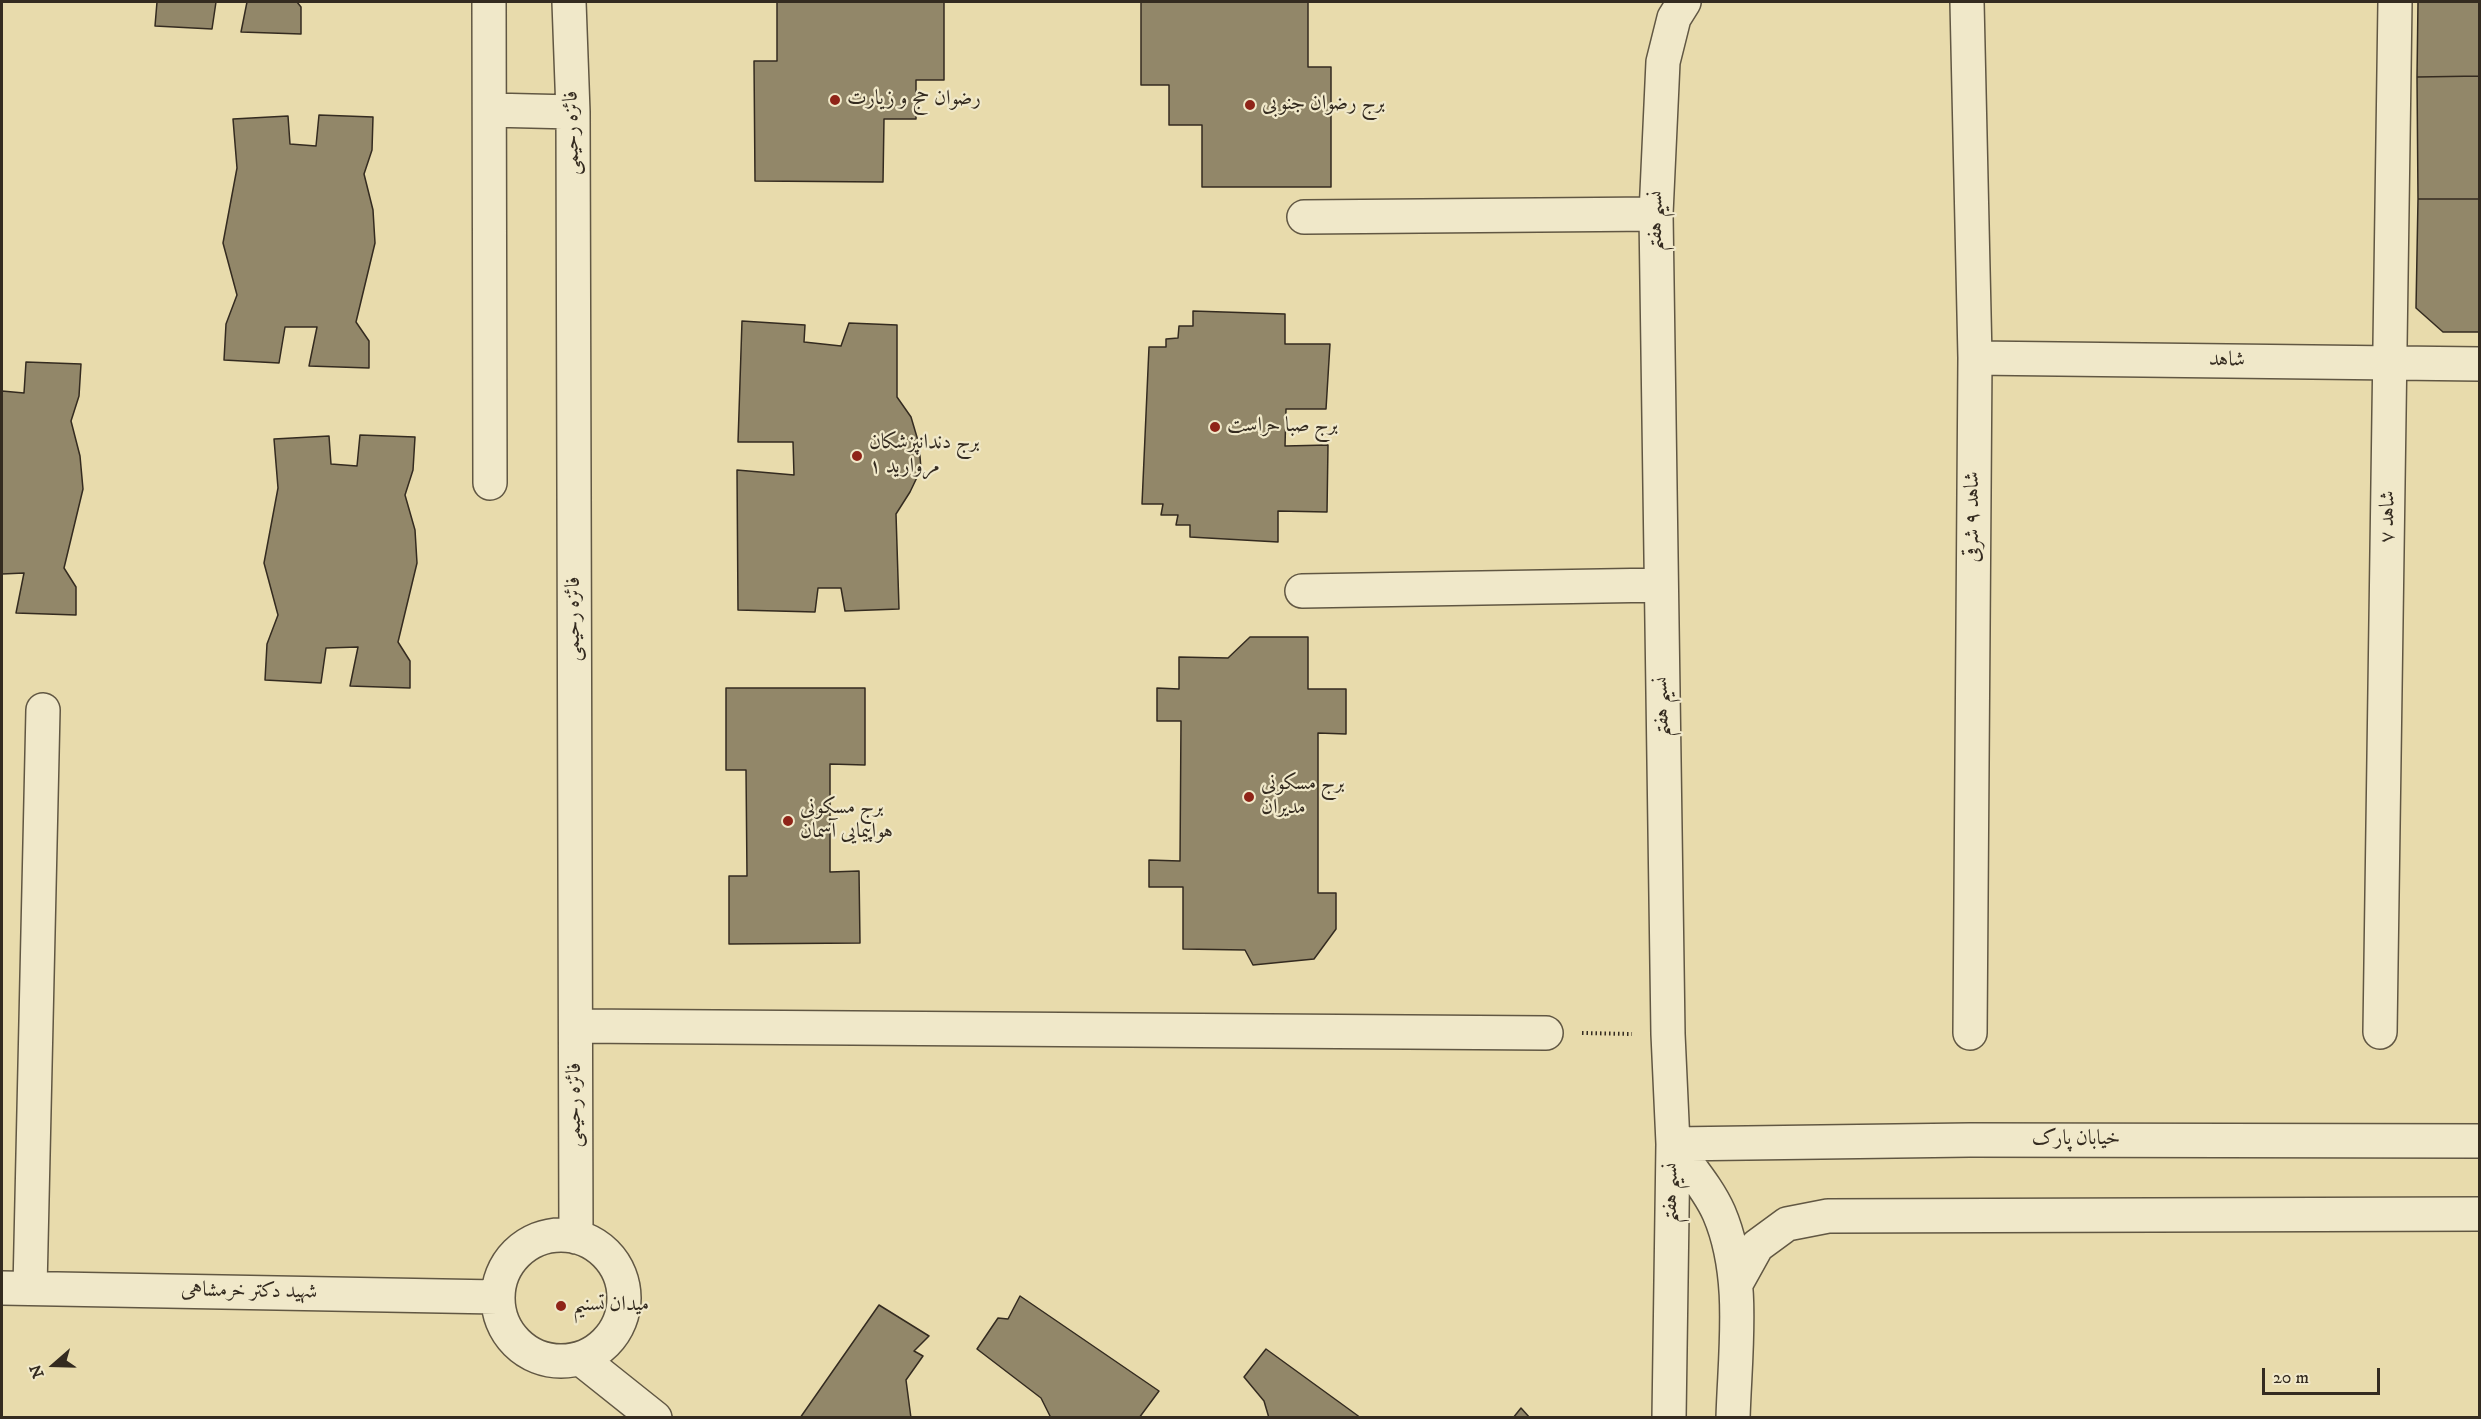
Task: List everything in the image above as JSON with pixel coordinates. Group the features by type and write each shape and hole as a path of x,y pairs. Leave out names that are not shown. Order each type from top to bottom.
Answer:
{"street":[{"path":"489,2 490,483"},
{"name":"فائزه رحیمی","path":"569,2 573,112 576,1237"},
{"name":"نسیم هفتم","path":"1669,1418 1673,1144 1668,1034 1656,214 1663,62 1674,18 1684,2"},
{"name":"شاهد ۹ شرقی","path":"1967,2 1976,358 1970,1033"},
{"name":"شاهد ۷","path":"2380,1032 2392,363 2395,2"},
{"path":"490,110 573,112"},
{"path":"1304,217 1656,214"},
{"name":"شاهد","path":"1976,358 2480,364"},
{"path":"1302,591 1661,585"},
{"path":"16,1288 43,710"},
{"path":"576,1026 1546,1033"},
{"name":"خیابان پارک","path":"1673,1144 1970,1140 2480,1141"},
{"path":"1673,1144 1718,1212 1737,1282 1733,1418"},
{"path":"1737,1282 1757,1246 1787,1224 1828,1216 2480,1214"},
{"path":"558,1235 576,1237 595,1245 610,1258 621,1275 624,1295 622,1316 614,1335 599,1350 581,1359 561,1362 541,1359 523,1350 509,1335 500,1317 497,1297 501,1277 510,1260 523,1247 539,1238 558,1235"},
{"name":"شهید دکتر خرمشاهی","path":"16,1288 497,1297"},
{"path":"581,1359 655,1418"}],"path":[{"path":"1546,1033 1668,1034"}],"building":[{"path":"157,2 216,2 212,29 155,26"},
{"path":"247,2 297,2 301,7 301,34 241,32"},
{"name":"رضوان حج و زیارت","path":"777,2 944,2 944,80 916,80 916,119 884,119 883,182 755,181 754,61 777,61"},
{"name":"برج رضوان جنوبی","path":"1141,2 1308,2 1308,67 1331,67 1331,187 1202,187 1202,125 1169,125 1169,85 1141,85"},
{"path":"2418,2 2480,2 2480,76 2417,77"},
{"path":"2480,76 2480,199 2418,199 2417,77"},
{"path":"319,115 373,117 372,150 364,174 373,210 375,243 356,322 369,341 369,368 309,366 317,327 285,327 279,363 224,360 226,324 237,295 223,243 237,168 233,119 288,116 290,144 316,146"},
{"path":"2418,199 2480,199 2480,332 2443,332 2416,308"},
{"name":"برج صبا حراست","path":"1193,311 1285,314 1285,344 1330,344 1326,409 1286,409 1285,446 1328,445 1327,512 1278,511 1278,542 1190,537 1190,525 1176,525 1178,515 1161,515 1163,504 1142,504 1149,347 1166,347 1166,339 1178,338 1179,326 1193,326"},
{"name":"برج دندانپزشکان مروارید ۱","path":"742,321 805,325 804,342 841,346 849,323 897,325 897,397 911,417 919,444 921,469 896,514 899,609 845,611 841,588 818,588 815,612 738,610 737,470 794,475 793,442 738,442"},
{"path":"26,362 81,364 79,396 71,421 80,456 83,489 64,568 76,587 76,615 16,613 24,573 2,574 2,391 24,393"},
{"path":"360,435 415,437 413,470 405,495 415,530 417,563 398,642 410,661 410,688 350,686 358,647 326,648 321,683 265,680 267,644 278,615 264,563 278,488 274,439 329,436 331,464 357,466"},
{"name":"برج مسکونی مدیران","path":"1250,637 1308,637 1308,689 1346,689 1346,734 1318,733 1318,893 1336,893 1336,929 1314,959 1253,965 1245,950 1183,949 1183,887 1149,887 1149,860 1180,861 1181,721 1157,721 1157,688 1179,689 1179,657 1228,658"},
{"name":"برج مسکونی هواپیمایی آسمان","path":"726,688 865,688 865,765 830,764 830,872 859,871 860,943 729,944 729,876 747,876 746,770 726,770"},
{"path":"1020,1296 1159,1391 1139,1418 1051,1418 1041,1398 977,1349 998,1318 1008,1319"},
{"path":"879,1305 929,1336 914,1351 923,1356 906,1380 911,1418 800,1418"},
{"path":"1266,1349 1361,1418 1269,1418 1264,1401 1244,1377"},
{"path":"1521,1408 1530,1418 1513,1418"}],"place":[{"name":"رضوان حج و زیارت","path":"835,100"},
{"name":"برج رضوان جنوبی","path":"1250,105"},
{"name":"برج صبا حراست","path":"1215,427"},
{"name":"برج دندانپزشکان مروارید ۱","path":"857,456"},
{"name":"برج مسکونی مدیران","path":"1249,797"},
{"name":"برج مسکونی هواپیمایی آسمان","path":"788,821"},
{"name":"میدان تسنیم","path":"561,1306"}]}
